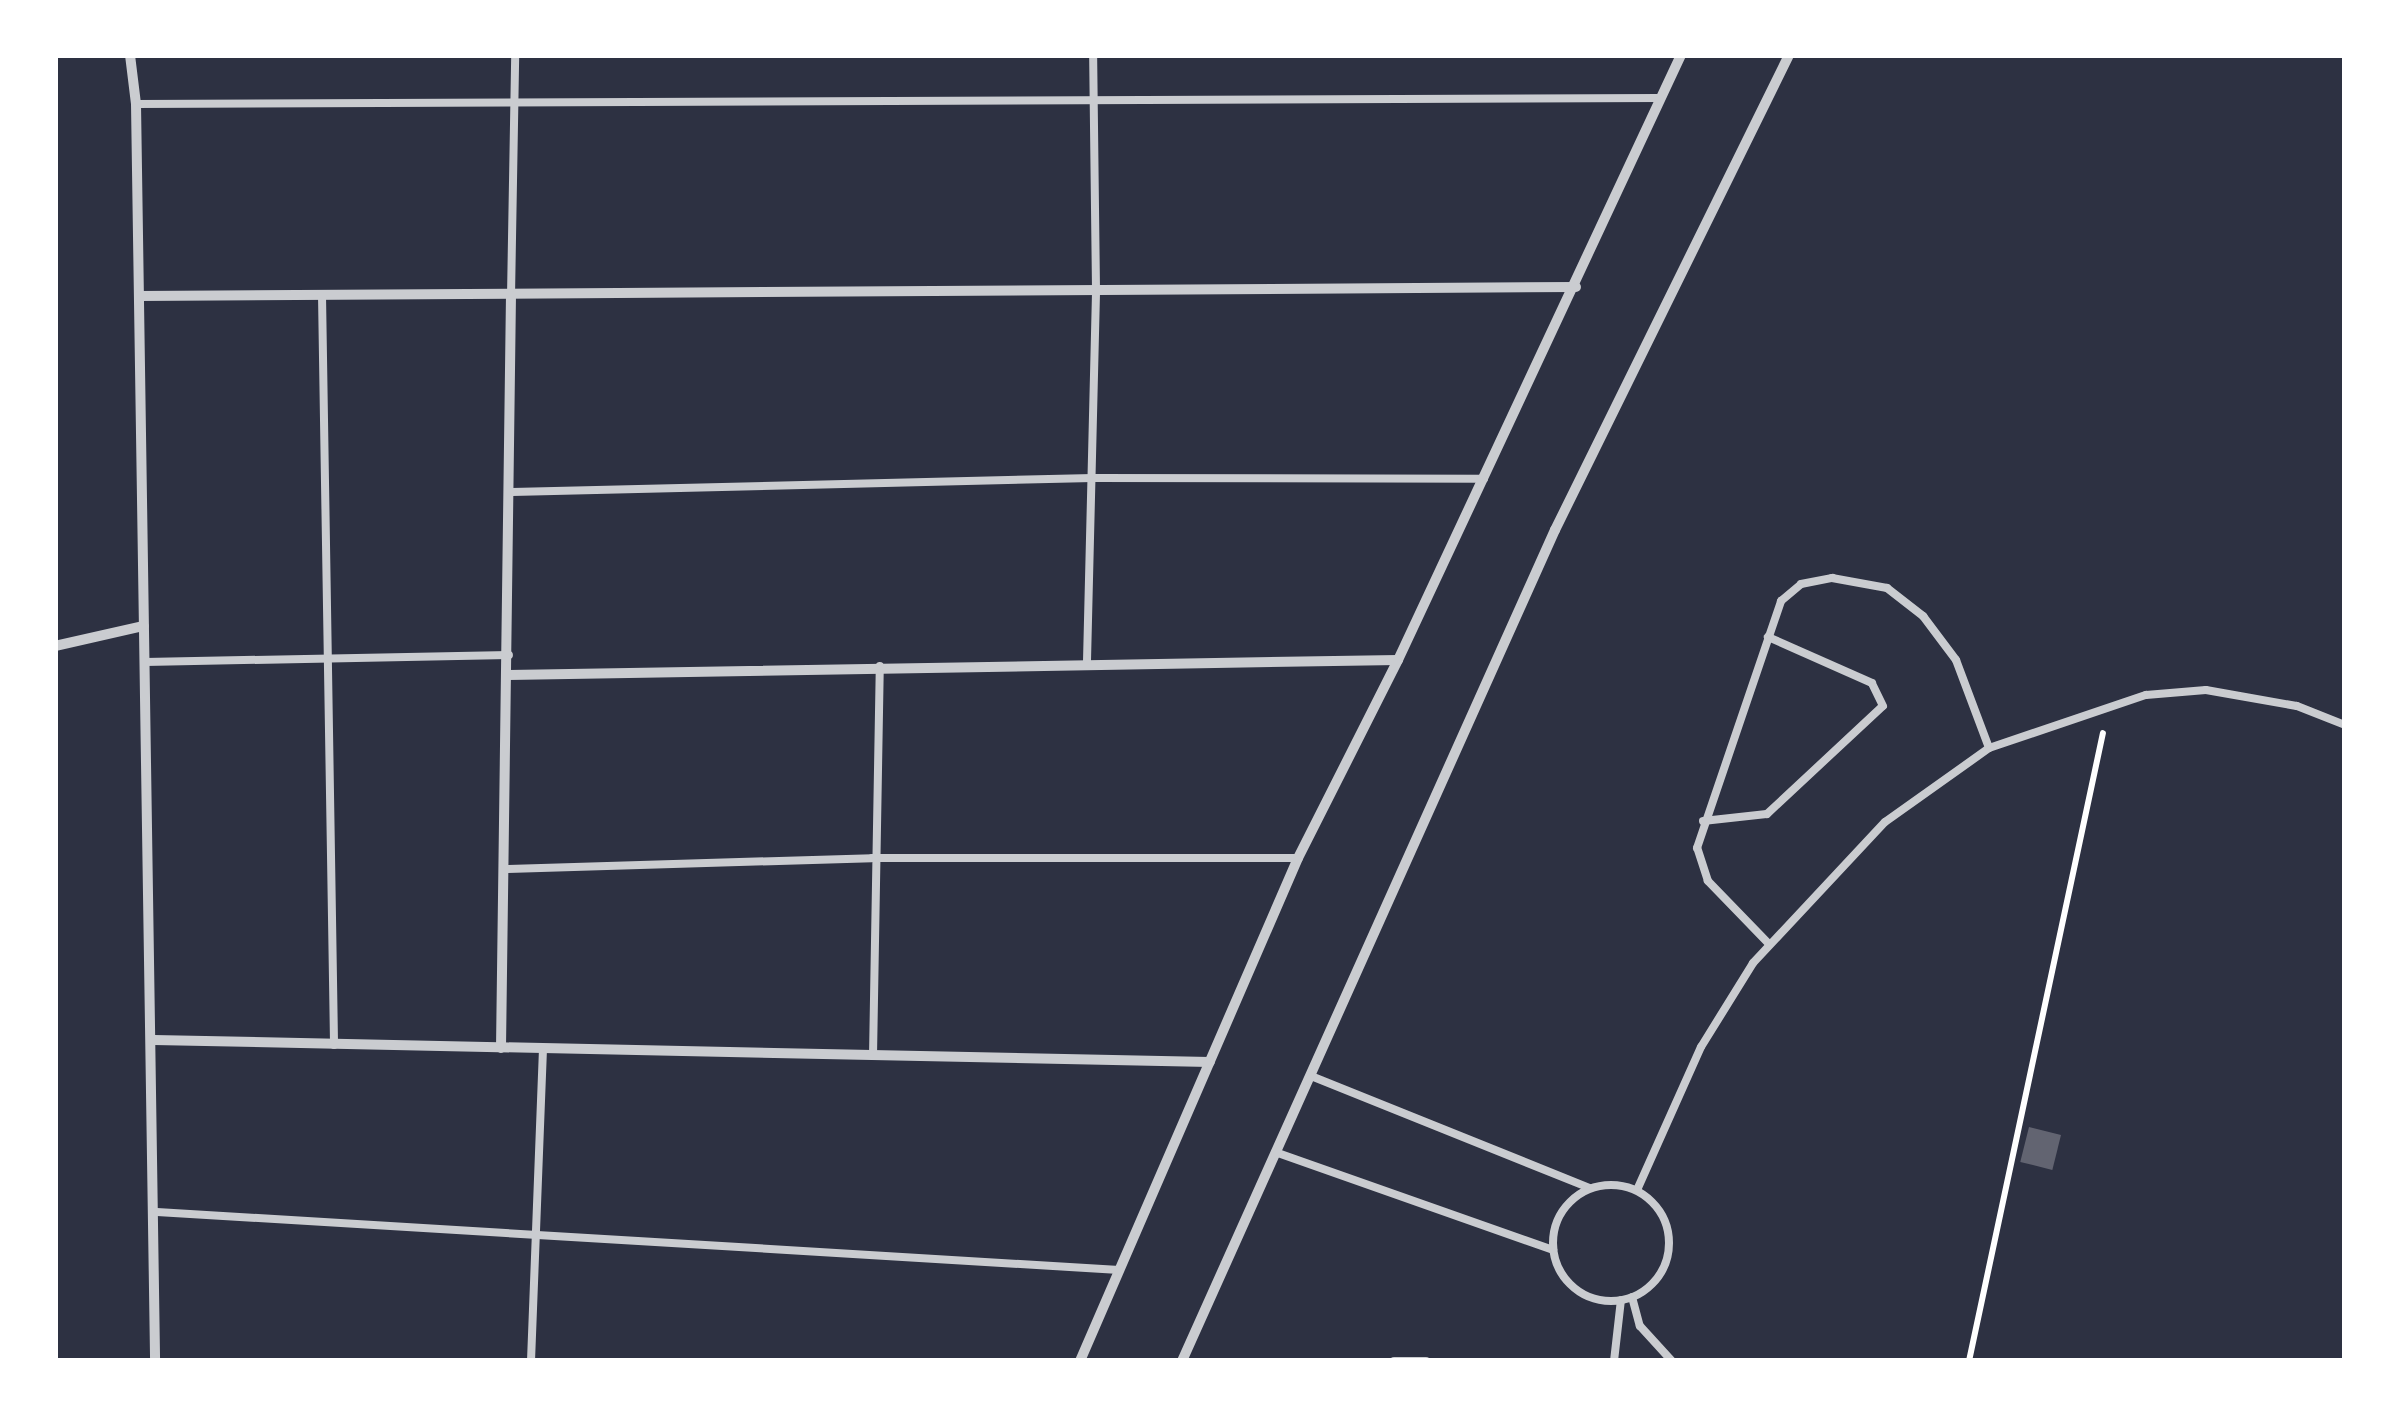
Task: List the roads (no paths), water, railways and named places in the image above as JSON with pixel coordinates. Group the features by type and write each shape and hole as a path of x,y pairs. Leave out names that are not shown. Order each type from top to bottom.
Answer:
{"street":[{"path":"130,55 136,104 154,1040 155,1361"},
{"path":"1080,1361 1298,858 1398,660 1576,287 1681,55"},
{"path":"1182,1361 1555,530 1789,55"},
{"path":"138,296 1576,287"},
{"path":"502,1048 512,296"},
{"path":"55,646 144,626"},
{"path":"509,675 1087,660 1398,660"},
{"path":"154,1040 1210,1062"}],"lane":[{"path":"512,296 515,55"},
{"path":"1087,660 1096,290 1092,55"},
{"path":"136,104 1660,98"},
{"path":"322,294 334,1045"},
{"path":"512,492 1093,478 1484,479"},
{"path":"1768,944 1708,881 1696,848 1781,601 1801,584 1852,578 1887,588 1923,616 1956,660 1989,748"},
{"path":"1703,821 1767,814 1883,706 1872,683 1768,637"},
{"path":"145,662 509,655"},
{"path":"873,1056 872,858 880,666"},
{"path":"1637,1190 1701,1048 1768,944 1885,822 1989,748 2146,696 2206,690 2297,706 2345,724"},
{"path":"506,869 872,858 1298,858"},
{"path":"531,1361 542,1048"},
{"path":"1311,1076 1589,1188"},
{"path":"1276,1152 1552,1250 1576,1290 1598,1300 1622,1300 1652,1285 1670,1244 1660,1213 1637,1190 1613,1184 1589,1188 1568,1203 1556,1225 1552,1250"},
{"path":"157,1212 1119,1270"},
{"path":"1632,1297 1640,1326 1672,1361"},
{"path":"1614,1361 1622,1300"},
{"path":"1394,1361 1426,1361"}]}
